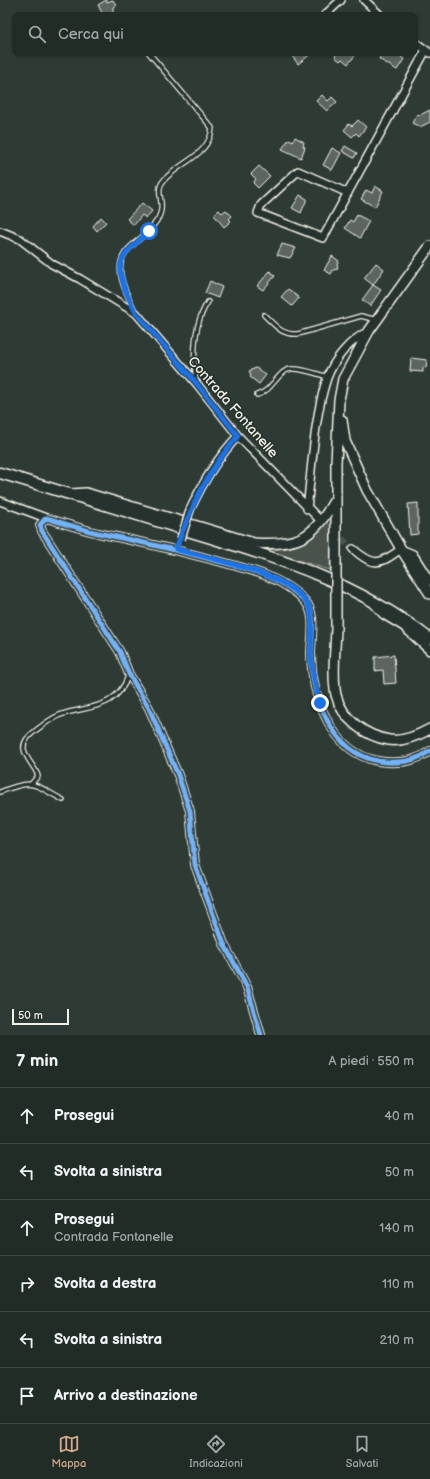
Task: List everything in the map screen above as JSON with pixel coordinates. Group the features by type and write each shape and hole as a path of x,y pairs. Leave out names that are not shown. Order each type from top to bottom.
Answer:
{"main road":[{"path":"424,253 430,241"},
{"path":"430,246 376,320 343,379 339,400 335,500 336,695 344,712 357,726 371,735 390,740 413,737 430,729"},
{"path":"339,400 345,441 367,490 401,549 430,594"},
{"path":"0,473 283,561 316,573 372,600 403,618 430,638"},
{"path":"70,494 86,492 254,543 277,545 294,542 312,531 326,516 335,500"},
{"path":"372,600 384,614 404,626 430,650"},
{"path":"413,737 430,721"}],"street":[{"path":"327,12 340,0"},
{"path":"364,0 377,12"},
{"path":"348,193 298,170 261,205 258,213 324,238 428,52 418,44"},
{"name":"Contrada Fontanelle","path":"0,231 20,239 52,264 136,313 197,384 238,436 316,517"},
{"path":"307,509 320,405 328,377 342,353 352,340 369,332"},
{"path":"176,549 181,539 190,510 199,491 229,446 238,436"},
{"path":"0,501 46,518 96,533 176,549 238,566 276,579 291,589 307,603 312,621 311,655 313,680 320,703 330,724 346,745 358,754 371,759 387,762 416,759 430,751"},
{"path":"46,518 40,525 42,531 120,652 129,674 149,708 178,775 190,811 196,868 224,944 248,987 261,1035"},
{"path":"353,549 366,561 376,563 385,560 401,549 413,554 430,581"}],"lane":[{"path":"136,313 122,281 120,271 121,262 126,253 149,231 160,216 162,206 159,197 159,187 164,179 207,146 211,138 212,128 152,56"},
{"path":"197,384 194,349 202,310 208,302"},
{"path":"264,315 279,330 287,334 298,334 361,316 376,320"},
{"path":"257,395 268,389 283,372 290,368 328,377"},
{"path":"32,783 38,776 24,749 24,744 29,736 46,722 64,713 81,710 110,700 125,685 129,674"},
{"path":"0,792 22,784 32,783 63,800"}],"shaded area":[{"path":"329,518 331,519 330,570 266,550 302,542 316,533"}],"building":[{"path":"106,0 107,2 113,0 116,5 113,7 113,12 102,12 98,5"},
{"path":"292,56 308,56 298,64"},
{"path":"355,56 348,64 342,59 340,61 335,57"},
{"path":"380,56 402,56 401,57 404,59 397,70 379,59"},
{"path":"322,95 328,101 332,97 337,102 327,111 316,101"},
{"path":"430,110 430,122 420,127 412,123 417,114 420,115"},
{"path":"358,120 366,127 359,136 356,133 352,137 344,130 349,124 352,126"},
{"path":"295,137 304,142 303,146 305,147 301,158 282,149 289,139 293,141"},
{"path":"345,146 357,153 354,158 342,151"},
{"path":"332,148 341,153 332,170 323,165"},
{"path":"259,166 270,176 258,188 253,183 256,179 251,174"},
{"path":"375,186 383,191 375,207 361,199 366,190 372,193"},
{"path":"300,195 307,199 301,213 292,208"},
{"path":"142,203 152,211 146,218 142,215 134,225 127,219"},
{"path":"219,210 222,213 226,210 232,216 229,219 231,221 224,227 214,215"},
{"path":"357,215 369,221 360,238 345,228 350,220 353,222"},
{"path":"101,217 106,222 97,231 93,226"},
{"path":"282,244 296,248 290,258 277,255"},
{"path":"332,256 339,261 337,264 338,269 333,270 331,274 324,270"},
{"path":"376,263 384,269 373,285 364,278"},
{"path":"270,271 275,276 263,290 257,286"},
{"path":"210,281 222,287 218,298 205,293"},
{"path":"373,285 381,290 370,306 362,300"},
{"path":"288,289 299,298 292,306 281,297"},
{"path":"411,358 427,360 426,368 423,367 423,372 410,371"},
{"path":"256,368 266,375 259,384 250,377 251,375 249,371"},
{"path":"418,503 418,534 410,535 408,504"},
{"path":"394,655 396,683 384,684 383,670 375,671 375,657"}],"tunnel":[{"path":"318,518 353,549"}],"cycle path":[{"path":"261,1035 247,987 224,944 195,865 190,811 178,775 149,708 129,674 120,652 42,531 40,525 46,518 92,531 168,548 235,566 261,574 285,585 295,592 309,606 312,619 311,654 315,688 327,720 336,735 348,747 362,756 378,761 398,762 412,760 430,751"}],"route":[{"path":"149,231 126,253 121,262 120,271 125,290 136,313 197,384 238,436 229,446 199,491 190,510 181,539 176,549 238,566 276,579 291,589 307,603 310,609 312,621 311,655 313,680 320,703"}]}
